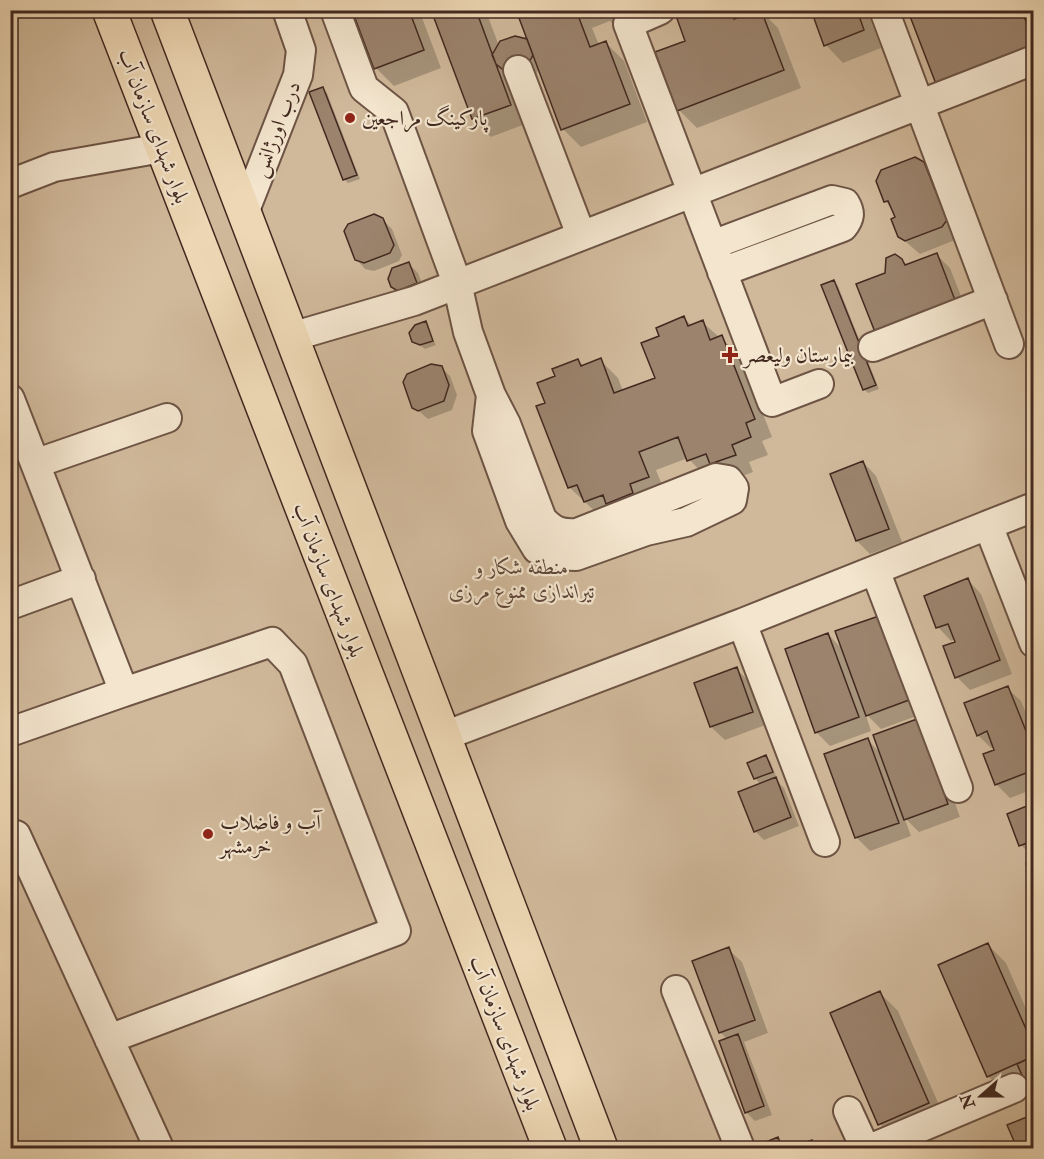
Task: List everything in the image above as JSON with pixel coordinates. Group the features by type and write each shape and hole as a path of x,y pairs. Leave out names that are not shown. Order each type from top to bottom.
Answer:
{"main road":[{"name":"بلوار شهدای سازمان آب","path":"109,10 547,1148"},
{"path":"167,10 598,1139 547,1148"},
{"path":"180,195 230,178"},
{"path":"242,355 291,337"}],"street":[{"name":"درب اورژانس","path":"244,213 298,75 301,50 287,10"},
{"path":"335,10 364,88 394,112 457,283 463,318 491,395 487,431 520,521 544,539 554,555 576,555 707,513 732,500 734,488 728,480 717,478 577,533 544,539"},
{"path":"660,10 625,17 771,402 819,384"},
{"path":"884,10 1009,344"},
{"path":"291,337 414,301 1034,60"},
{"path":"518,70 581,235"},
{"path":"10,184 54,167 162,147"},
{"path":"712,245 832,200 845,203 850,211 849,219 843,227 722,272"},
{"path":"873,347 993,300"},
{"path":"10,399 37,463 124,692"},
{"path":"37,463 167,418"},
{"path":"444,736 742,623 1034,507"},
{"path":"988,525 1034,643"},
{"path":"875,570 958,788"},
{"path":"10,605 81,579"},
{"path":"742,623 825,842"},
{"path":"10,732 272,642 293,664 396,931 110,1040"},
{"path":"12,832 159,1149"},
{"path":"676,990 740,1149"},
{"path":"872,1149 1014,1088"},
{"path":"848,1111 865,1149"}],"green space":[{"name":"منطقه شکار و تیراندازی ممنوع مرزی","path":"10,11 1033,11 1033,1148 11,1148"}],"building":[{"path":"352,10 409,10 424,50 374,69"},
{"path":"431,10 476,10 511,105 472,119"},
{"path":"516,10 576,10 590,47 606,41 630,104 561,130"},
{"path":"674,10 731,10 734,19 761,10 784,70 677,111 655,52 685,41"},
{"path":"811,10 857,10 864,30 824,46"},
{"path":"1022,10 1034,45 936,84 908,11"},
{"path":"515,36 527,39 533,55 527,66 508,74 496,64 492,55 500,41"},
{"path":"323,87 357,175 343,180 309,92"},
{"path":"915,157 924,162 947,220 942,227 905,241 898,237 891,219 895,217 888,201 884,202 876,181 881,170"},
{"path":"374,214 383,218 394,245 390,253 364,263 355,260 344,231 348,224"},
{"path":"937,253 955,300 875,332 856,284 885,273 886,258 895,254 902,259 905,265"},
{"path":"409,262 417,283 398,291 391,287 388,279 392,268"},
{"path":"834,280 876,385 863,390 821,285"},
{"path":"684,316 688,326 703,320 710,340 722,335 755,419 746,423 751,437 732,445 736,455 710,464 706,454 687,461 678,437 639,452 649,477 630,484 633,493 606,504 603,495 584,502 577,485 568,488 536,406 545,403 537,383 555,376 552,369 578,359 581,366 601,358 614,393 655,378 641,343 659,336 656,328"},
{"path":"426,321 433,341 420,345 412,342 409,333 415,325"},
{"path":"431,364 442,366 449,385 444,401 418,411 412,408 403,382 407,374"},
{"path":"863,461 889,529 856,541 830,474"},
{"path":"968,578 1000,660 955,678 943,646 955,642 948,624 936,628 924,596"},
{"path":"879,616 909,700 866,716 835,631"},
{"path":"828,633 859,717 815,733 785,649"},
{"path":"737,667 753,712 710,727 694,683"},
{"path":"1008,686 1034,751 1034,770 995,785 983,754 994,750 987,731 977,736 964,703"},
{"path":"917,719 948,804 904,820 873,735"},
{"path":"868,738 899,823 855,838 824,754"},
{"path":"766,755 773,772 754,779 747,763"},
{"path":"776,777 791,817 754,832 738,792"},
{"path":"1034,803 1034,850 1030,842 1019,846 1007,814"},
{"path":"1034,861 1034,884 1026,864"},
{"path":"988,943 1034,1047 1034,1056 987,1077 938,965"},
{"path":"729,947 755,1020 719,1033 692,961"},
{"path":"880,991 929,1103 878,1125 830,1013"},
{"path":"738,1034 764,1106 745,1113 719,1041"},
{"path":"1034,1056 1034,1102 1017,1064"},
{"path":"1034,1114 1034,1148 1017,1148 1007,1125"},
{"path":"778,1137 782,1148 762,1148 761,1144"},
{"path":"812,1140 815,1148 791,1148"}],"place":[{"name":"پارکینگ مراجعین","path":"350,118"},
{"name":"بیمارستان ولیعصر","path":"730,355"},
{"name":"آب و فاضلاب خرمشهر","path":"208,834"}]}
